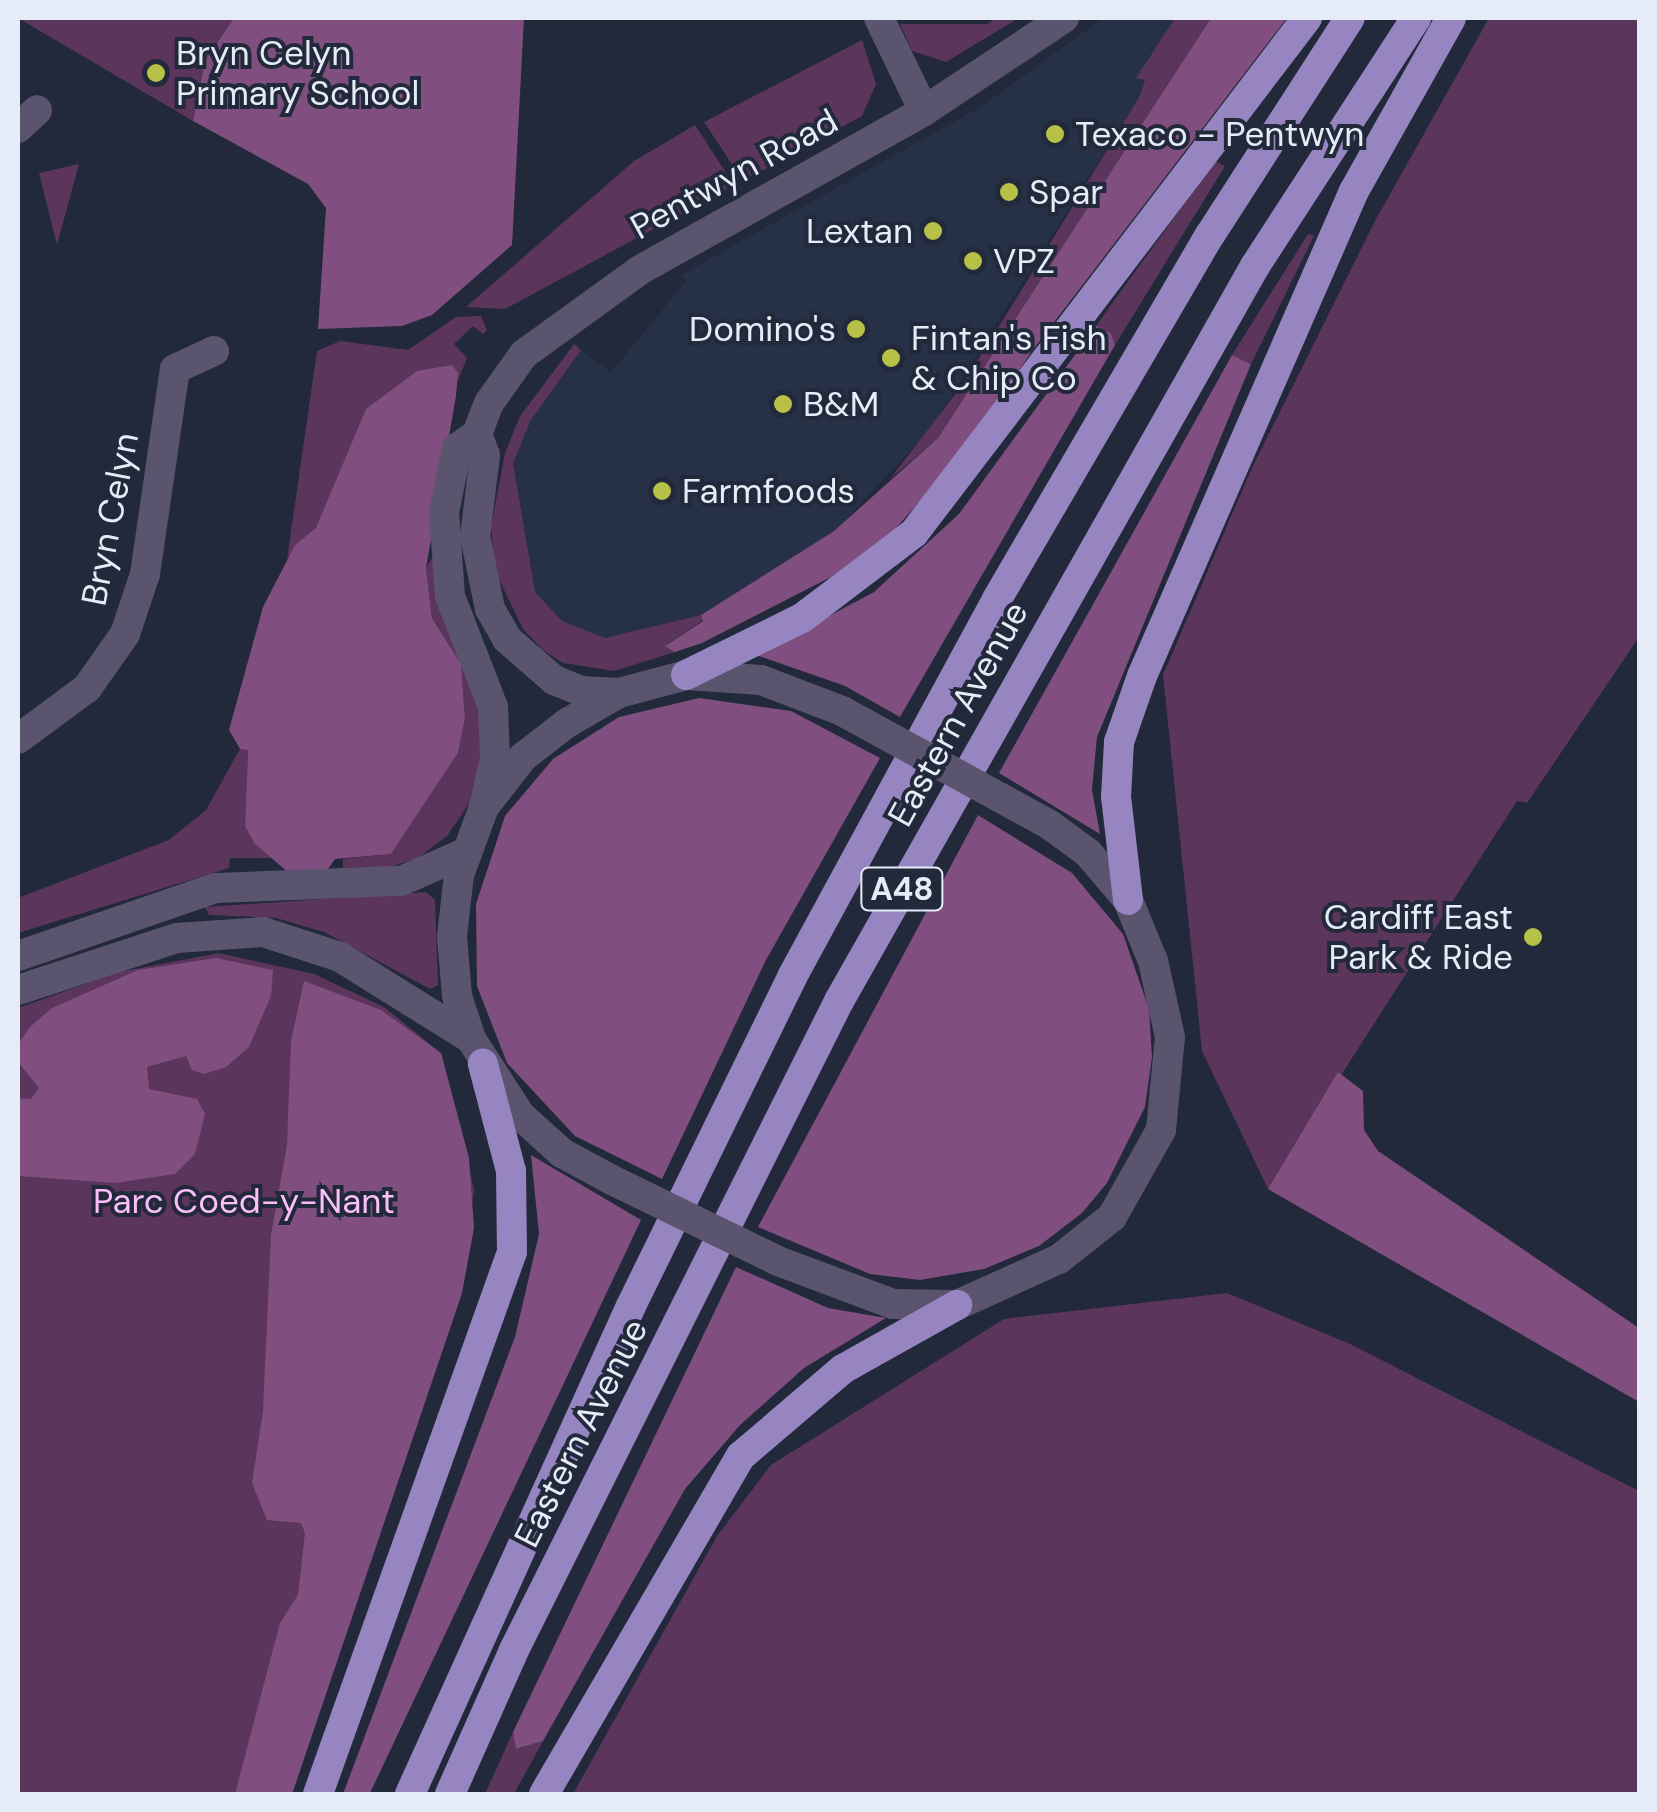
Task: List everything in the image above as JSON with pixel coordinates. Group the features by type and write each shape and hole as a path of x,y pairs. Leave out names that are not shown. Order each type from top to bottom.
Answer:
{"highway":[{"path":"686,675 802,618 914,533 1307,18"},
{"name":"Eastern Avenue","path":"410,1794 631,1306 792,977 1006,582 1210,235 1350,18"},
{"name":"Eastern Avenue","path":"450,1794 514,1650 839,1001 1255,266 1416,18"},
{"path":"1128,900 1118,760 1142,676 1354,191 1451,18"},
{"path":"318,1794 512,1252 511,1171 477,1052"},
{"path":"544,1794 741,1456 843,1370 957,1305"}],"street":[{"path":"878,18 924,111"},
{"name":"Pentwyn Road","path":"484,807 496,759 494,707 450,596 443,542 458,448 476,434 524,354 578,310 924,111 1064,18"},
{"name":"Bryn Celyn","path":"18,739 87,688 125,634 145,574 176,369 214,351"},
{"path":"18,990 177,938 263,932 340,957 477,1052 543,1137 612,1180 778,1261 892,1304 957,1305 1058,1260 1112,1217 1160,1130 1170,1036 1153,961 1128,900 1088,854 1050,825 842,711 760,680 686,675 618,693 581,691 554,680 507,639 490,609 475,536 485,454 476,434"},
{"path":"477,1052 457,996 452,936 467,852 484,807 523,757 618,693"},
{"path":"18,956 215,888 401,881 467,852"}],"shaded area":[{"path":"234,18 524,18 512,245 432,315 402,326 318,329 326,208 308,184 193,121 205,61"},
{"path":"1103,18 1175,18 1137,77 1145,80 1139,97 929,431 835,531 701,615 703,620 576,655 508,563 510,464 530,419 578,348 611,372 686,281 681,275 982,106"},
{"path":"1211,18 1287,18 1032,351 964,452 896,528 831,577 702,643 675,652 665,646 703,621 701,615 834,531 938,438"},
{"path":"1096,326 1111,333 1115,345 900,717 845,686 756,655 874,592 959,514"},
{"path":"1232,355 1251,364 1097,737 1092,790 1100,834 999,773"},
{"path":"452,365 458,373 456,396 426,568 432,618 461,664 465,718 458,753 391,854 335,859 323,876 289,873 255,844 245,826 248,750 240,749 229,730 263,607 295,545 316,528 366,409 417,371"},
{"path":"699,698 791,711 880,758 766,960 662,1179 575,1136 507,1063 477,986 476,904 505,816 553,759 619,717"},
{"path":"978,815 1072,873 1123,934 1149,1009 1152,1057 1145,1107 1107,1183 1082,1213 1039,1246 984,1269 920,1280 870,1274 758,1227"},
{"path":"216,958 273,970 271,996 249,1047 226,1067 204,1074 192,1070 186,1056 147,1067 149,1089 197,1099 205,1114 195,1154 175,1174 115,1183 18,1176 18,1098 31,1099 39,1088 18,1062 18,1045 29,1028 52,1008 138,970"},
{"path":"304,981 381,1010 441,1053 469,1158 474,1228 462,1293 292,1794 235,1794 280,1623 298,1595 305,1533 301,1523 267,1520 252,1483 263,1411 271,1235 287,1145 291,1041"},
{"path":"1338,1072 1363,1091 1364,1130 1378,1151 1639,1328 1639,1402 1268,1189"},
{"path":"531,1155 641,1220 370,1793 343,1794 515,1337 539,1234"},
{"path":"736,1267 828,1308 886,1318 804,1368 740,1425 685,1489 543,1741 516,1749 513,1732"}],"green space":[{"name":"Bryn Celyn Primary School","path":"18,18 234,18 205,61 193,121"},
{"path":"996,18 1019,18 946,62 912,51 900,24 987,24"},
{"path":"1175,18 1211,18 938,438 890,479 963,384 1037,265 1139,97 1145,80 1136,78"},
{"path":"1489,18 1639,18 1639,637 1527,803 1517,801 1268,1189 1202,1051 1163,675 1251,470 1375,221"},
{"path":"862,40 876,84 862,116 747,179 739,175 704,122"},
{"path":"695,125 730,179 726,190 505,309 466,307 634,161"},
{"path":"1215,161 1225,166 1115,345 1111,333 1096,326"},
{"path":"79,164 57,245 39,173"},
{"path":"1308,234 1314,236 1251,364 1232,355"},
{"path":"481,316 487,330 483,334 473,326 454,344 467,358 457,383 458,373 287,559 317,351 340,341 408,350 456,317"},
{"path":"574,344 581,350 531,420 513,463 535,592 562,621 605,638 701,615 703,620 666,645 675,652 614,671 563,663 543,650 523,629 495,571 491,527 505,453 520,416"},
{"path":"432,558 474,677 485,745 470,802 447,836 418,858 390,867 343,868 343,859 391,854 458,753 465,718 461,664 432,618 426,568"},
{"path":"240,749 248,749 245,826 271,858 230,858 229,868 18,933 18,898 169,840 206,810"},
{"path":"426,892 435,900 438,985 430,989 324,932 276,918 209,915 205,907"},
{"name":"Parc Coed-y-Nant","path":"219,953 314,974 384,1007 441,1053 474,1189 462,1293 292,1794 18,1794 18,1008 119,972"},
{"path":"1227,1293 1348,1343 1639,1491 1639,1794 573,1794 717,1536 771,1465 1004,1319"},
{"path":"513,1732 517,1749 543,1741 514,1794 485,1794"}],"place":[{"name":"Bryn Celyn Primary School","path":"156,73"},
{"name":"Texaco - Pentwyn","path":"1055,134"},
{"name":"Spar","path":"1009,192"},
{"name":"Lextan","path":"933,231"},
{"name":"VPZ","path":"973,261"},
{"name":"Domino's","path":"856,329"},
{"name":"Fintan's Fish & Chip Co","path":"891,358"},
{"name":"B&M","path":"783,404"},
{"name":"Farmfoods","path":"662,491"},
{"name":"Cardiff East Park & Ride","path":"1533,937"}]}
